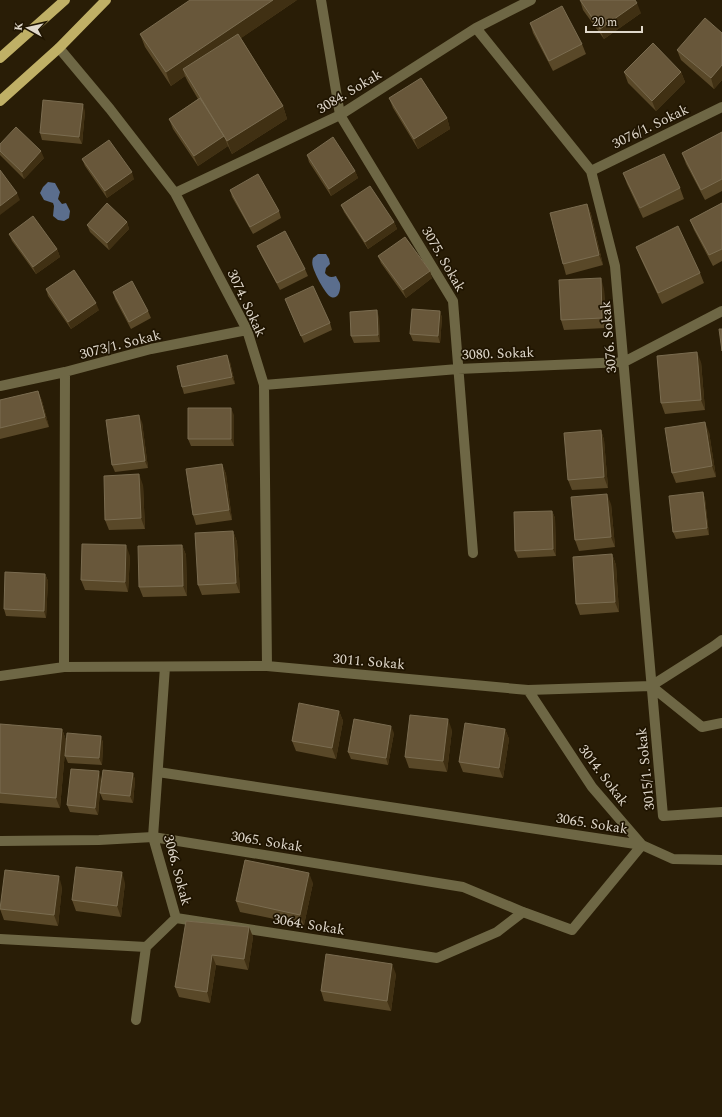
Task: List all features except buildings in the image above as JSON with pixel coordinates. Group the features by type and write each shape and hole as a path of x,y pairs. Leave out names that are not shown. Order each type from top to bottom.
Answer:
{"main road":[{"path":"0,58 65,0"},
{"path":"0,101 59,48 106,0"}],"street":[{"name":"3075. Sokak","path":"321,0 340,115 453,301 473,553"},
{"name":"3084. Sokak","path":"175,193 340,115 476,28 531,0"},
{"name":"3076. Sokak","path":"476,28 591,171 615,266 651,686"},
{"name":"3074. Sokak","path":"59,48 110,109 175,193 247,330 264,385 267,666"},
{"name":"3076/1. Sokak","path":"591,171 722,107"},
{"name":"3080. Sokak","path":"264,385 458,369 624,362 722,312"},
{"name":"3073/1. Sokak","path":"0,386 66,372 151,349 247,330"},
{"path":"64,667 66,372"},
{"path":"722,640 651,686 702,727 722,722"},
{"name":"3011. Sokak","path":"0,676 64,667 267,666 528,690 651,686"},
{"name":"3066. Sokak","path":"146,947 176,918 153,837 165,667"},
{"name":"3015/1. Sokak","path":"651,686 663,816 722,812"},
{"name":"3014. Sokak","path":"528,690 592,787 642,845 673,859 722,860"},
{"name":"3065. Sokak","path":"158,772 642,845"},
{"name":"3065. Sokak","path":"0,841 99,840 153,837 463,887 523,912 572,930 642,845"},
{"name":"3064. Sokak","path":"176,918 437,958 497,932 523,912"},
{"path":"0,938 146,947 136,1020"}],"water":[{"path":"48,182 55,183 60,192 58,199 62,204 66,203 70,211 69,218 64,221 58,220 53,216 53,203 44,200 40,193"},
{"path":"318,254 326,254 330,264 326,268 325,273 330,277 336,276 340,282 339,292 336,297 331,297 326,292 320,284 314,270 312,265 313,258"}]}
